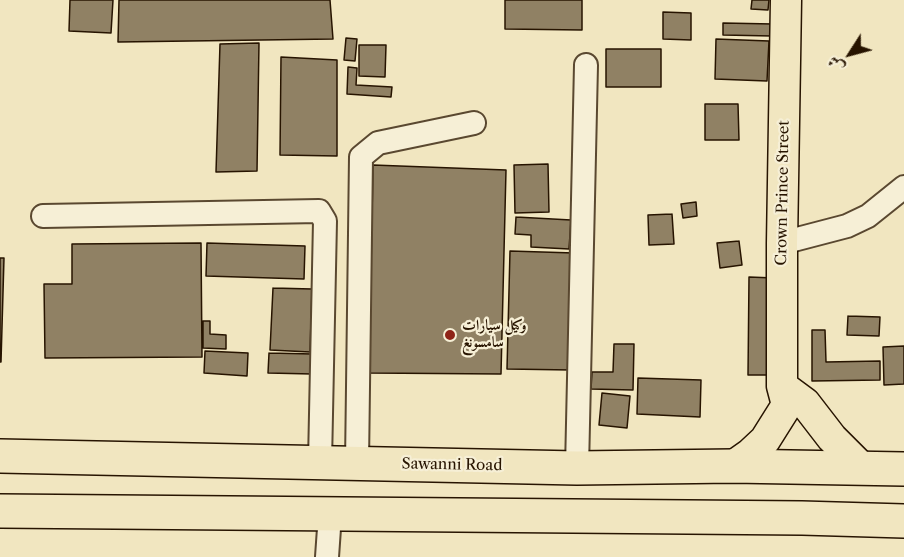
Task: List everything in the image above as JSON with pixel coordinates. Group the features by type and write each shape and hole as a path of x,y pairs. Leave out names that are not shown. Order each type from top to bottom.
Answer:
{"highway":[{"name":"Sawanni Road","path":"0,456 577,468 733,466 904,469"},
{"path":"0,511 778,517 904,521"}],"main road":[{"name":"Crown Prince Street","path":"733,466 765,440 787,405 782,386 786,0"},
{"path":"782,386 805,404 832,438 862,468"}],"street":[{"path":"577,468 586,65"},
{"path":"357,463 361,157 378,143 474,123"},
{"path":"782,243 847,226 868,216 904,187"},
{"path":"43,216 319,211 326,221 320,462"},
{"path":"327,557 330,514"}],"building":[{"path":"70,0 113,0 111,33 69,31"},
{"path":"119,0 330,0 333,39 118,42"},
{"path":"505,0 582,0 582,30 505,29"},
{"path":"752,0 769,0 768,10 751,9"},
{"path":"663,12 691,13 691,40 663,39"},
{"path":"723,23 773,24 772,36 723,35"},
{"path":"346,38 357,39 355,61 344,60"},
{"path":"716,39 769,41 767,81 715,79"},
{"path":"259,43 257,171 216,172 220,44"},
{"path":"359,45 386,45 385,77 359,76"},
{"path":"606,49 661,49 661,87 606,87"},
{"path":"281,57 337,60 337,156 280,155"},
{"path":"348,67 357,68 356,85 392,87 391,97 347,94"},
{"path":"705,104 738,104 739,140 705,140"},
{"path":"548,164 549,212 515,213 514,165"},
{"path":"373,165 506,170 501,374 369,373"},
{"path":"696,202 697,216 683,218 681,204"},
{"path":"672,214 674,244 649,245 648,215"},
{"path":"516,217 571,220 569,249 531,247 531,235 515,234"},
{"path":"739,241 742,265 720,268 717,243"},
{"path":"201,243 202,357 45,358 44,284 72,284 72,244"},
{"path":"207,243 305,246 304,279 206,276"},
{"path":"510,251 574,253 571,370 507,369"},
{"path":"0,258 4,258 1,362 0,362"},
{"path":"749,277 774,278 773,375 748,375"},
{"path":"273,288 312,289 310,352 270,350"},
{"path":"848,316 880,317 879,336 847,335"},
{"path":"203,321 210,321 210,334 226,335 226,349 203,348"},
{"path":"812,330 825,330 826,362 880,361 880,380 812,381"},
{"path":"614,344 634,344 633,390 591,389 592,372 613,372"},
{"path":"904,346 904,384 884,385 883,347"},
{"path":"205,351 248,353 247,376 204,373"},
{"path":"269,353 313,354 312,374 268,373"},
{"path":"638,378 701,380 700,417 637,414"},
{"path":"602,393 630,396 627,428 599,425"}],"place":[{"name":"وكيل سيارات سامسونغ","path":"450,335"}]}
